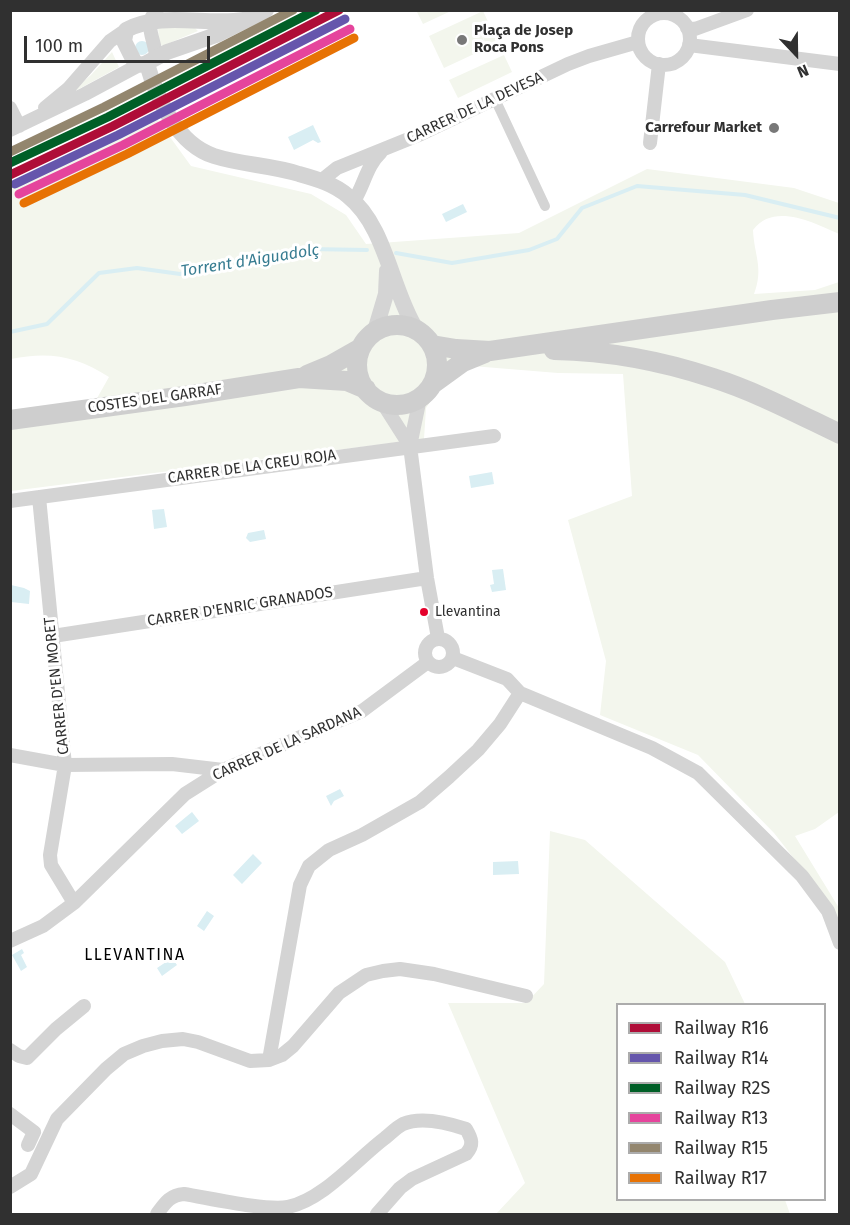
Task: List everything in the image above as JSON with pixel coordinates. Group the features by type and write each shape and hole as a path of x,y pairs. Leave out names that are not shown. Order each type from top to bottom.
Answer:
{"main road":[{"path":"299,378 347,381 366,389 382,402 398,406 420,398 434,383 463,362 495,350 760,311 838,302"},
{"path":"299,378 331,365 361,348 375,331 396,325 416,329 432,345 437,365 434,383"},
{"path":"432,345 456,349 606,353 680,369 712,377 774,402 840,434"},
{"path":"361,348 357,364 358,374 366,389"},
{"name":"COSTES DEL GARRAF","path":"10,420 299,378"}],"street":[{"path":"207,10 219,23"},
{"path":"20,126 172,50 216,35 266,10"},
{"path":"687,28 695,29 747,10"},
{"path":"669,12 679,18 687,28 689,45 681,58 669,64 659,64 643,54 638,42 641,27 647,20 658,14 669,12"},
{"path":"153,17 147,62 153,82 181,133 202,151 214,156 290,171 322,180 354,201 376,234 404,308 416,329"},
{"path":"20,126 68,89 110,41 126,30 153,17 219,23 244,20"},
{"path":"126,30 124,36 126,46 135,63 147,62"},
{"name":"CARRER DE LA DEVESA","path":"322,180 337,168 381,152 589,56 638,42"},
{"path":"689,45 840,64"},
{"path":"650,144 659,64"},
{"path":"495,99 545,206"},
{"path":"10,108 20,126"},
{"path":"354,201 372,161 381,152"},
{"path":"375,331 386,294 387,264"},
{"path":"420,398 410,446 427,578 438,638"},
{"path":"382,402 410,446"},
{"name":"CARRER DE LA CREU ROJA","path":"10,501 494,436"},
{"name":"CARRER D'EN MORET","path":"39,497 65,765 50,855 51,865 74,903"},
{"name":"CARRER D'ENRIC GRANADOS","path":"52,636 427,578"},
{"path":"438,638 445,639 454,650 453,658 442,667 435,667 428,662 425,651 427,645 438,638"},
{"path":"453,658 507,679 520,693 652,748 698,773 802,876 828,911 840,943"},
{"name":"CARRER DE LA SARDANA","path":"10,941 43,926 74,903 185,794 223,770 362,711 428,662"},
{"path":"269,1060 300,885 309,866 329,850 362,835 420,802 478,750 500,724 520,693"},
{"path":"10,755 65,765 172,765 223,770"},
{"path":"10,1187 31,1174 57,1119 124,1054 153,1044 183,1039 198,1042 250,1061 269,1060 282,1055 293,1046 339,993 366,975 382,971 399,969 434,974 526,996"},
{"path":"10,1050 27,1058 56,1029 84,1006"},
{"path":"10,1114 34,1132 28,1144"},
{"path":"157,1215 167,1200 175,1195 184,1194 267,1207 288,1207 322,1191 366,1152 403,1124 418,1121 434,1122 466,1129 472,1142 466,1154 411,1179 400,1188 377,1215"}],"shaded area":[{"path":"451,11 423,24 417,12"},
{"path":"483,11 498,43 488,48 479,29 487,48 444,68 429,36"},
{"path":"158,27 195,28 198,31 162,46 159,41"},
{"path":"142,41 147,43 149,48 147,53 142,55 137,53 135,48 137,43"},
{"path":"112,52 119,67 68,95 91,75"},
{"path":"504,55 512,72 458,98 449,80"},
{"path":"154,115 191,166 311,194 346,215 366,244 519,233 647,169 794,188 839,203 839,234 795,217 783,216 772,217 753,230 758,269 754,294 815,290 839,282 839,812 815,829 795,836 839,908 839,923 828,902 774,833 698,755 600,715 606,661 568,520 632,496 623,374 558,373 472,366 438,390 426,408 424,439 11,491 11,412 96,400 109,377 86,364 62,357 38,355 11,359 11,185"},
{"path":"313,125 321,142 313,140 294,150 288,137"},
{"path":"463,204 467,212 446,222 442,214"},
{"path":"492,472 494,484 471,488 469,476"},
{"path":"164,509 167,527 154,529 152,510"},
{"path":"264,530 266,539 250,542 246,538 248,533"},
{"path":"503,569 506,590 492,592 490,585 494,584 492,570"},
{"path":"11,585 30,591 29,604 11,602"},
{"path":"340,789 344,796 334,801 331,806 326,796"},
{"path":"192,812 199,821 182,834 175,826"},
{"path":"550,831 585,840 725,962 745,1003 616,1003 616,1201 785,1201 790,1214 496,1214 525,1183 448,1003 526,1003 544,984"},
{"path":"253,854 262,863 242,884 233,875"},
{"path":"518,861 519,874 493,875 493,862"},
{"path":"207,911 214,916 204,931 197,926"},
{"path":"22,949 24,953 21,955 27,967 21,971 12,955"},
{"path":"172,958 177,965 162,976 157,968"}],"waterway":[{"name":"Torrent d'Aiguadolç","path":"396,253 452,263 529,250 557,239 582,208 637,186 745,195 840,218"},
{"name":"Torrent d'Aiguadolç","path":"10,332 47,324 99,273 137,268 180,274 222,263 309,249 367,250"}],"rail line":[{"name":"R15","path":"10,152 104,107 293,10"},
{"name":"R2S","path":"10,163 108,117 316,10"},
{"name":"R16","path":"10,175 113,126 339,10"},
{"name":"R14","path":"15,184 118,135 345,19"},
{"name":"R13","path":"19,194 123,145 350,29"},
{"name":"R17","path":"24,203 127,154 354,38"}],"place":[{"name":"Plaça de Josep Roca Pons","path":"462,40"},
{"name":"Carrefour Market","path":"774,128"},
{"name":"Llevantina","path":"424,612"}],"district":[{"name":"LLEVANTINA","path":"135,956"}]}
